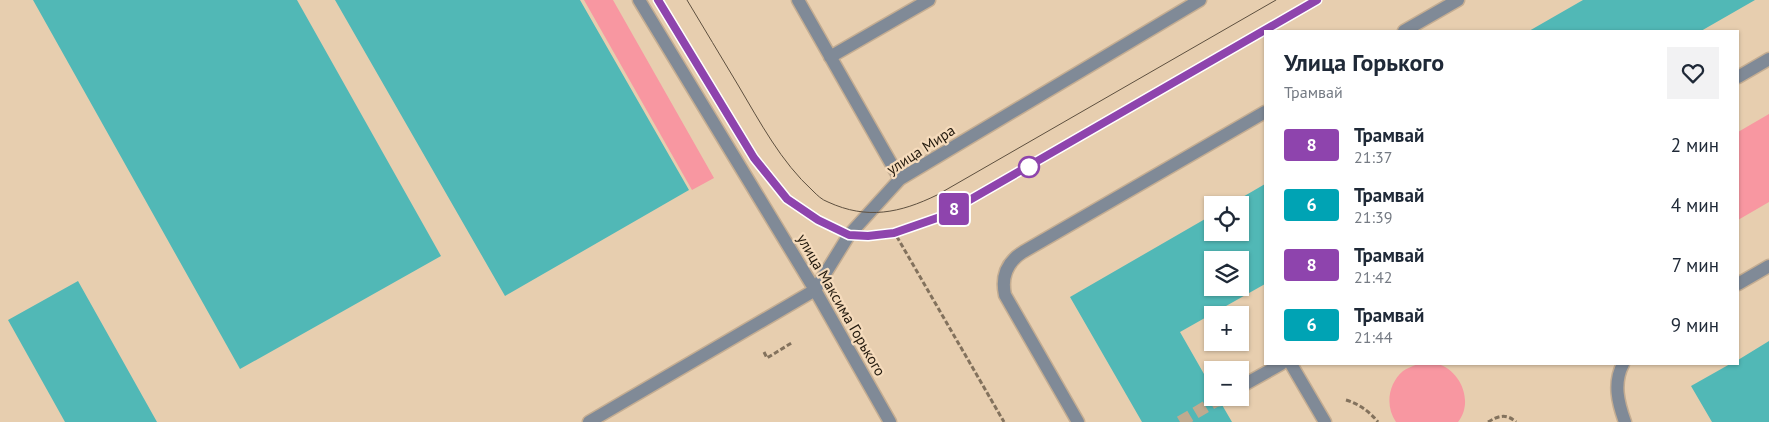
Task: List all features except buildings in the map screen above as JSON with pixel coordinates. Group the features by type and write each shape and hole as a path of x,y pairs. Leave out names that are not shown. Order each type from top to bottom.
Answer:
{"street":[{"name":"улица Максима Горького","path":"638,0 815,290 890,422"},
{"path":"798,0 900,179"},
{"path":"830,57 929,0"},
{"name":"улица Мира","path":"588,422 815,290 849,235 900,179 1185,4 1200,0"},
{"path":"1406,30 1458,0"},
{"path":"1739,76 1769,59"},
{"path":"1078,422 1005,295 1003,284 1009,264 1023,252 1264,113"},
{"path":"1739,283 1769,266"},
{"path":"1249,382 1279,365"},
{"path":"1292,365 1325,422"},
{"path":"1623,365 1617,386 1618,403 1625,422"}],"path":[{"path":"878,203 1004,422"},
{"path":"1488,422 1502,416 1516,422"}],"shaded area":[{"path":"584,0 613,0 714,178 692,190"},
{"path":"1769,114 1769,202 1739,219 1739,131"},
{"path":"1416,365 1440,365 1453,373 1463,388 1465,397 1463,414 1458,422 1396,422 1390,409 1391,389 1398,376"}],"tunnel":[{"path":"1180,422 1207,406"}],"tram line":[{"path":"658,0 754,158 787,199 818,220 849,235 867,236 895,233 940,217 1264,31"},
{"name":"8","path":"658,0 754,158 787,199 818,220 849,235 868,236 894,233 940,217 1264,31"},
{"path":"687,0 763,127 801,180 824,200 842,208 870,212 897,210 937,195 1276,0"},
{"name":"8","path":"1265,30 1317,0"},
{"path":"1266,30 1318,0"}]}
